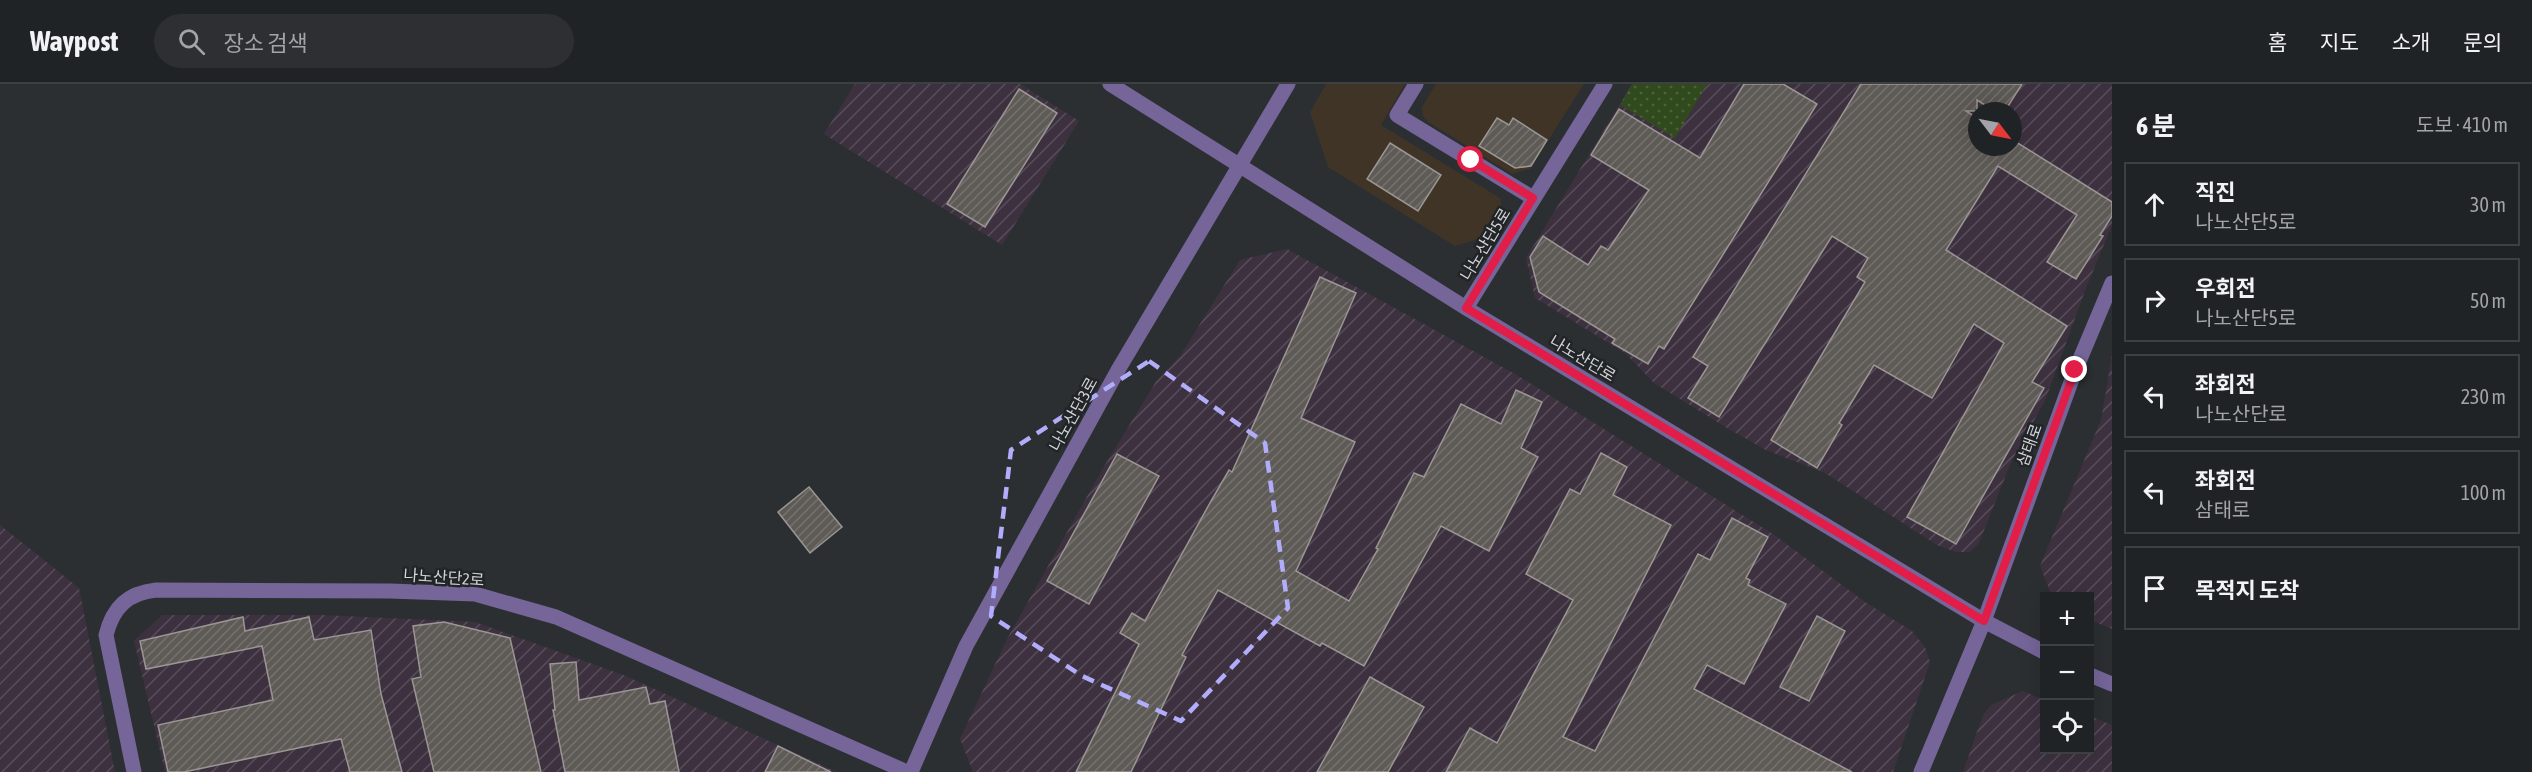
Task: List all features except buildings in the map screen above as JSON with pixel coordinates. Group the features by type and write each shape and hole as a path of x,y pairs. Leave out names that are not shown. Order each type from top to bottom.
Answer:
{"street":[{"name":"나노산단로","path":"1110,84 1466,308 1984,621 2040,650"},
{"name":"나노산단3로","path":"909,772 966,646 1118,370 1288,84"},
{"name":"나노산단5로","path":"1416,84 1397,115 1533,198"},
{"name":"나노산단5로","path":"1466,308 1605,84"},
{"name":"삼태로","path":"1922,772 1984,621 2075,370 2112,283"},
{"name":"나노산단2로","path":"134,772 106,635 110,620 117,608 135,595 156,590 475,594 556,618 909,772"},
{"path":"2094,677 2112,684"}],"highlighted area":[{"path":"1149,361 1265,443 1288,608 1181,721 1082,676 991,616 1011,450"}],"shaded area":[{"path":"855,84 1020,84 1079,121 1002,245 824,134"},
{"path":"1326,84 1405,84 1381,125 1500,198 1503,213 1491,235 1455,246 1328,167 1310,112"},
{"path":"1436,84 1584,84 1530,169 1512,174 1428,122 1423,116 1422,107"},
{"path":"1632,84 2112,84 2112,225 2086,288 2045,401 2012,460 1979,543 1970,552 1956,552 1937,545 1825,473 1766,450 1727,428 1654,383 1625,353 1535,298 1526,258"},
{"path":"1287,249 1515,374 1773,534 1865,602 1912,631 1925,647 1930,662 1893,772 973,772 960,739 1007,639 1103,468 1157,380 1180,356 1240,260"},
{"path":"2112,355 2112,629 2094,622 2094,592 2050,592 2040,566 2101,420"},
{"path":"0,525 79,588 115,772 0,772"},
{"path":"162,615 322,615 475,622 626,676 837,772 165,772 134,641"},
{"path":"2023,691 2040,698 2040,754 2094,754 2094,718 2112,725 2112,772 1963,772 1983,715 1991,705"}],"green space":[{"path":"1632,84 1707,84 1675,138 1620,105"}],"route":[{"path":"1471,160 1533,198 1466,308 1984,621 2075,370"}]}
